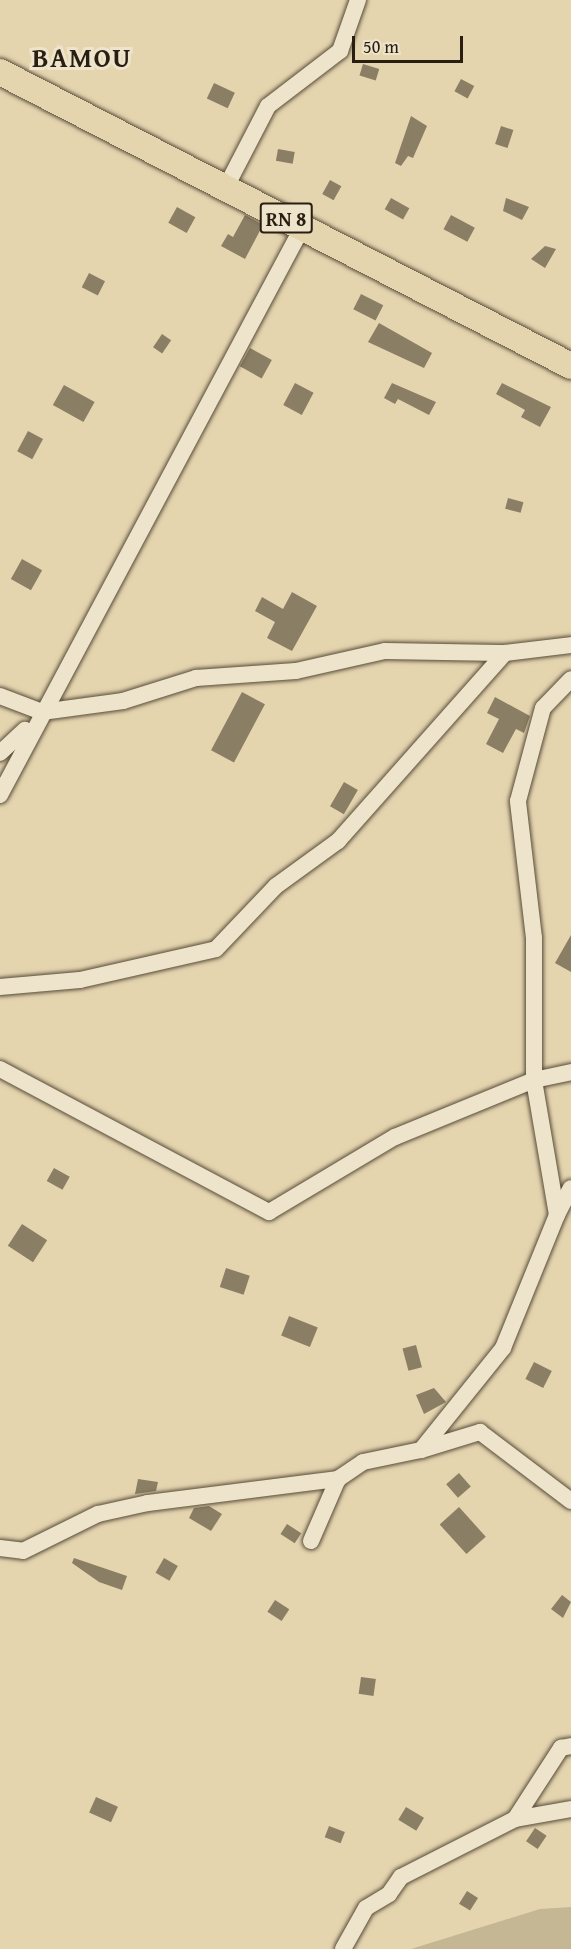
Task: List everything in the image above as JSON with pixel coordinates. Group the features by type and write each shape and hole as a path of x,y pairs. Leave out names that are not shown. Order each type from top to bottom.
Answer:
{"main road":[{"name":"RN 8","path":"0,72 571,366"}],"street":[{"path":"225,187 268,106 339,51 358,0"},
{"path":"0,795 42,712 303,226"},
{"path":"0,696 42,712 123,701 196,678 296,670 385,651 506,653 571,645"},
{"path":"0,987 80,980 216,949 276,886 338,841 506,653"},
{"path":"557,1215 534,1080 534,938 518,801 543,708 571,679"},
{"path":"0,753 42,712"},
{"path":"0,1069 269,1212 395,1137 534,1080 571,1072"},
{"path":"421,1450 503,1348 557,1215 571,1188"},
{"path":"0,1548 23,1551 98,1514 148,1503 338,1479 363,1462 421,1450 480,1432 571,1502"},
{"path":"311,1541 338,1479"},
{"path":"514,1819 561,1748 571,1746"},
{"path":"343,1949 366,1908 389,1894 401,1877 514,1819 571,1809"}],"shaded area":[{"path":"571,1907 571,1949 411,1949 540,1909"}],"building":[{"path":"363,64 379,69 376,80 359,75"},
{"path":"461,79 474,86 468,98 454,91"},
{"path":"214,83 235,93 228,108 207,98"},
{"path":"411,116 427,126 413,158 408,156 401,166 395,163"},
{"path":"501,126 513,130 507,148 495,144"},
{"path":"278,149 295,152 293,164 276,161"},
{"path":"330,180 341,186 334,200 322,194"},
{"path":"391,198 409,208 403,220 385,209"},
{"path":"506,198 529,207 522,220 503,211"},
{"path":"177,207 195,217 187,233 168,223"},
{"path":"245,215 263,225 245,259 221,246 228,234 233,237"},
{"path":"451,215 475,228 467,242 443,229"},
{"path":"545,246 556,249 545,268 531,259"},
{"path":"89,273 105,281 98,295 82,287"},
{"path":"361,294 383,305 376,320 353,309"},
{"path":"379,323 432,353 424,368 368,342"},
{"path":"162,334 171,340 162,353 153,347"},
{"path":"250,348 272,360 262,378 240,366"},
{"path":"295,383 314,393 302,415 283,405"},
{"path":"392,383 436,402 429,415 398,399 395,404 384,398"},
{"path":"502,383 551,407 540,427 521,417 525,410 496,394"},
{"path":"64,385 95,402 83,422 53,405"},
{"path":"28,431 43,439 32,459 17,451"},
{"path":"508,498 523,502 521,513 505,509"},
{"path":"22,559 42,570 31,590 11,579"},
{"path":"292,592 317,606 292,651 267,638 275,622 255,611 262,597 283,609"},
{"path":"242,692 265,704 234,762 211,750"},
{"path":"495,697 530,716 524,733 516,729 503,753 486,744 499,719 487,713"},
{"path":"344,782 358,790 344,814 330,806"},
{"path":"571,935 571,972 555,963"},
{"path":"54,1168 70,1177 62,1190 47,1181"},
{"path":"22,1224 47,1240 33,1262 8,1246"},
{"path":"226,1268 250,1276 244,1295 220,1287"},
{"path":"289,1316 318,1328 310,1347 281,1335"},
{"path":"416,1345 422,1367 408,1371 402,1349"},
{"path":"534,1362 552,1371 543,1388 525,1379"},
{"path":"434,1388 446,1402 424,1414 416,1395"},
{"path":"459,1473 471,1487 458,1498 446,1484"},
{"path":"138,1479 158,1482 156,1491 135,1494"},
{"path":"209,1506 222,1514 211,1531 189,1518 194,1508"},
{"path":"459,1507 486,1537 466,1554 440,1524"},
{"path":"287,1524 301,1533 295,1543 280,1534"},
{"path":"74,1558 127,1576 122,1590 99,1582 72,1563"},
{"path":"164,1558 178,1566 169,1581 156,1573"},
{"path":"562,1595 571,1602 563,1618 551,1609"},
{"path":"275,1600 289,1609 282,1621 267,1612"},
{"path":"361,1677 376,1679 373,1696 359,1694"},
{"path":"96,1797 118,1807 111,1822 89,1813"},
{"path":"406,1807 424,1818 416,1831 398,1820"},
{"path":"329,1826 345,1832 341,1843 325,1837"},
{"path":"535,1828 547,1836 538,1849 526,1841"},
{"path":"467,1891 478,1898 470,1911 459,1904"}],"district":[{"name":"BAMOU","path":"82,58"}]}
